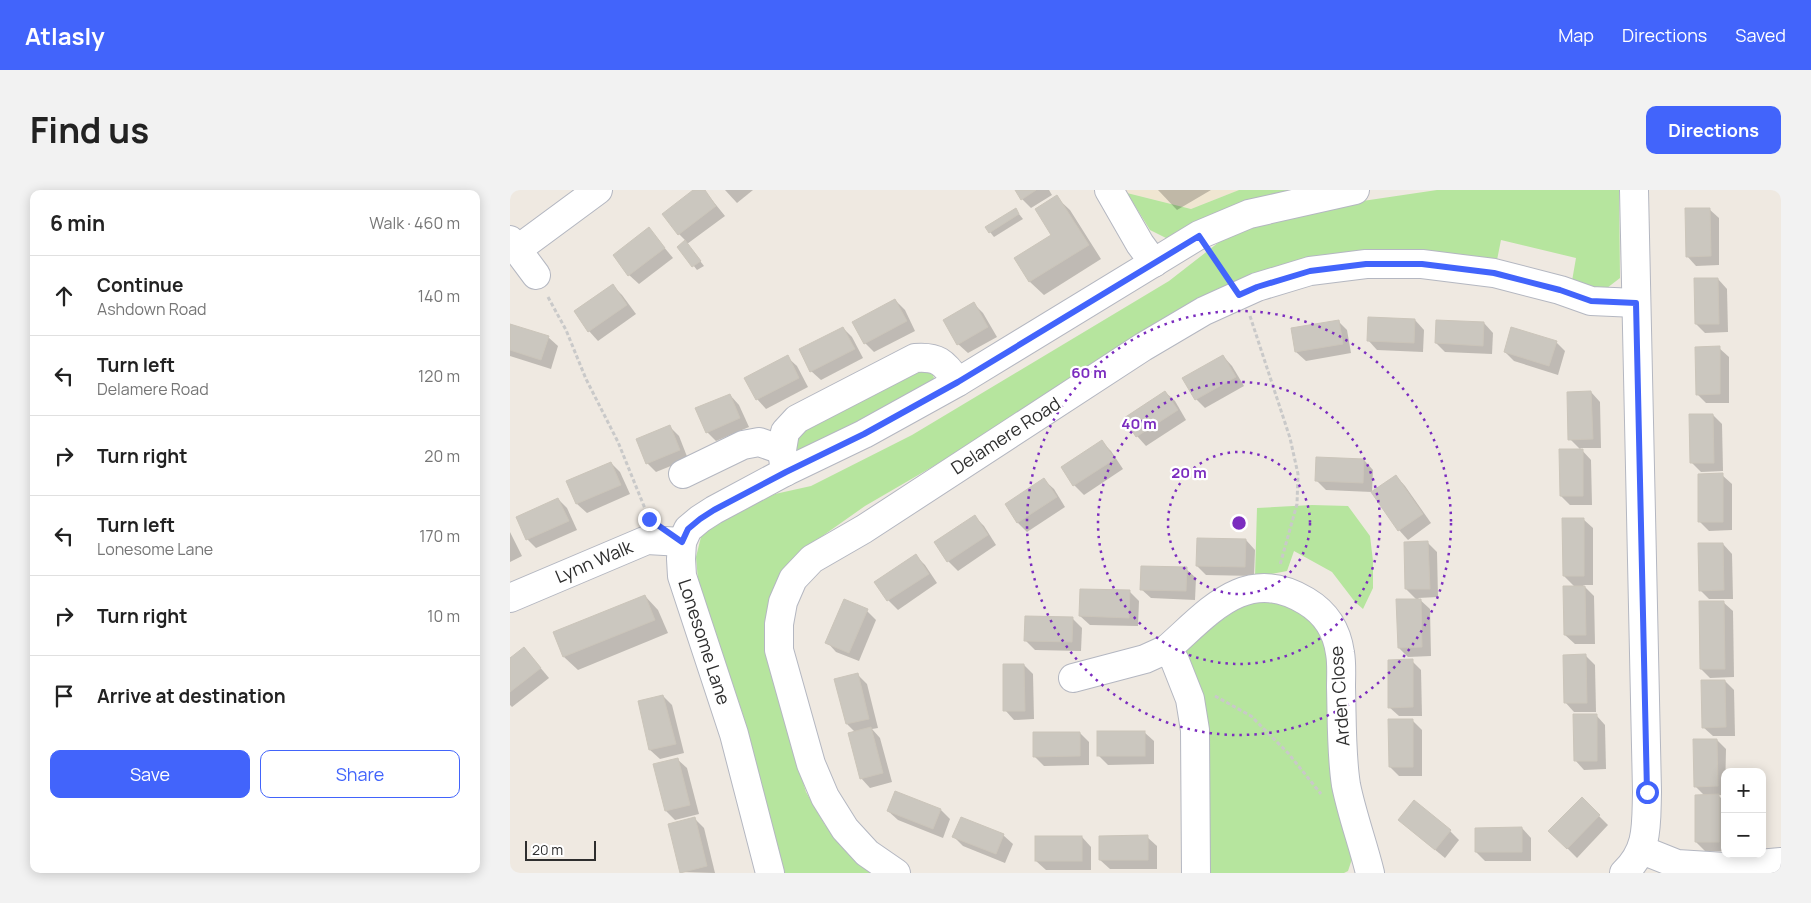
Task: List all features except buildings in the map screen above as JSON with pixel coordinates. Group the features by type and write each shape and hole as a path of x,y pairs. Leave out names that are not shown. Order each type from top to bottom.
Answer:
{"street":[{"path":"536,275 514,244 598,190"},
{"path":"1109,190 1140,244 1154,263"},
{"path":"682,542 688,529 700,519 784,461 864,434 958,382 1199,236 1249,214 1355,190"},
{"path":"1624,873 1642,850 1646,830 1647,792 1634,190"},
{"name":"Delamere Road","path":"896,873 867,853 845,829 825,797 811,764 779,650 779,624 783,602 793,579 812,559 864,529 1143,347 1204,311 1257,287 1310,271 1366,264 1422,264 1494,273 1560,290 1591,301 1636,303"},
{"path":"784,461 786,432 798,419 915,358 929,356 942,362 958,382"},
{"path":"683,474 743,444 760,442 784,461"},
{"name":"Lynn Walk","path":"510,598 647,540 682,542"},
{"name":"Lonesome Lane","path":"682,542 680,559 682,576 734,734 765,872"},
{"name":"Arden Close","path":"1073,678 1145,659 1168,649 1221,602 1236,593 1253,589 1274,588 1294,594 1312,604 1326,617 1336,635 1340,654 1346,785 1370,873"},
{"path":"1168,649 1175,661 1190,699 1195,730 1196,873"},
{"path":"1642,850 1677,868 1725,867 1781,862"}],"path":[{"path":"1199,236 1239,295 1248,312 1290,438 1298,474 1297,504 1274,588"},
{"path":"536,275 566,330 586,379 618,442 649,519"},
{"path":"1190,699 1213,695 1251,716 1288,753 1322,795"}],"shaded area":[{"path":"1125,190 1239,190 1191,209 1127,193"}],"green space":[{"path":"1239,190 1317,190 1170,240 1150,230 1127,193 1191,209"},
{"path":"1437,190 1619,190 1620,278 1607,288 1591,287 1572,281 1576,258 1501,240 1497,260 1324,257 1023,414 865,506 804,549 779,701 806,792 825,825 851,852 876,873 780,873 742,712 698,580 696,557 701,537 717,520 775,494 811,486 912,435 1169,281 1232,232 1322,207"},
{"path":"930,368 934,378 930,386 805,449 796,450 792,444 795,436 895,379"},
{"path":"1312,505 1348,506 1370,536 1373,561 1373,588 1363,609 1355,602 1332,572 1294,551 1287,571 1255,577 1257,508"},
{"path":"1261,600 1286,602 1303,611 1323,635 1330,657 1354,853 1348,871 1344,873 1211,873 1210,871 1205,714 1182,657 1188,644 1243,605"}],"route":[{"path":"649,519 682,542 688,529 714,510 864,434 958,382 1199,236 1239,295 1257,287 1310,271 1366,264 1422,264 1494,273 1560,290 1591,301 1636,303 1647,792"}]}
